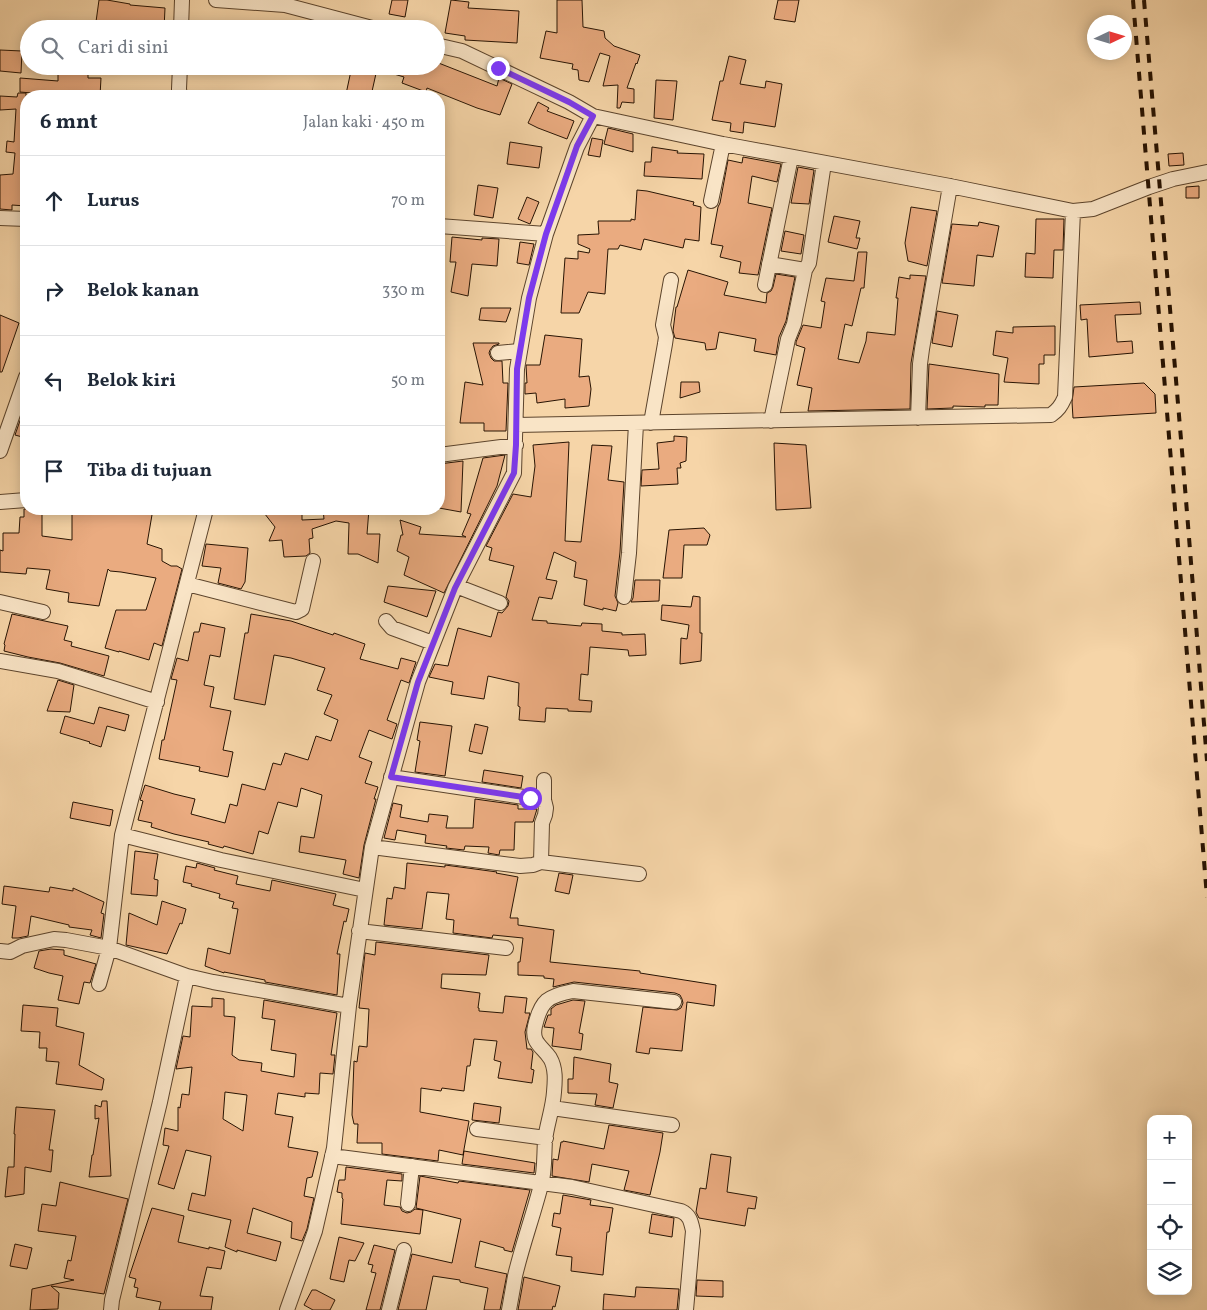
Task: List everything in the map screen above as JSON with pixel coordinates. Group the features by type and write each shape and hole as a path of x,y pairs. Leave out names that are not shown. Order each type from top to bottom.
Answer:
{"street":[{"path":"181,20 182,0"},
{"path":"216,0 284,5 342,20"},
{"path":"445,46 462,51 569,102 593,116 723,144 1073,211 1093,209 1154,185 1207,172"},
{"path":"179,90 180,75"},
{"path":"287,1310 315,1231 332,1156 349,1006 372,847 418,682 456,586 514,473 517,369 529,298 546,234 577,146 593,116"},
{"path":"710,201 723,144"},
{"path":"766,285 791,157"},
{"path":"771,421 788,339 794,324 805,270 809,263 824,163"},
{"path":"918,418 922,348 950,186"},
{"path":"516,425 1051,415 1062,405 1064,397 1073,211"},
{"path":"0,218 20,218"},
{"path":"445,226 546,234"},
{"path":"770,264 805,270"},
{"path":"651,423 666,337 663,326 671,280"},
{"path":"498,353 519,351"},
{"path":"0,451 20,394"},
{"path":"624,597 636,424"},
{"path":"445,454 516,445"},
{"path":"0,502 20,500"},
{"path":"100,984 109,948 122,835 204,515"},
{"path":"187,584 296,612 302,609 313,561"},
{"path":"456,586 500,603"},
{"path":"0,602 43,612"},
{"path":"386,621 392,628 433,644"},
{"path":"0,661 58,671 156,702"},
{"path":"391,777 544,800"},
{"path":"541,862 542,823 546,808 544,780"},
{"path":"122,835 221,860 365,890"},
{"path":"372,847 520,866 541,862 639,874"},
{"path":"359,931 506,948"},
{"path":"0,951 10,952 22,946 54,940 66,940 109,948 187,976 349,1006"},
{"path":"111,1310 160,1102 187,976"},
{"path":"509,1310 515,1276 542,1183 546,1138 552,1108 555,1075 550,1059 535,1040 535,1028 545,1002 560,993 573,991 674,1002"},
{"path":"552,1108 672,1125"},
{"path":"477,1129 546,1138"},
{"path":"332,1156 572,1187 681,1211 687,1214 693,1231 686,1310"},
{"path":"408,1204 412,1166"},
{"path":"389,1310 404,1250"}],"building":[{"path":"99,0 165,8 164,20 96,20"},
{"path":"392,0 408,0 405,17 389,14"},
{"path":"451,0 469,2 468,8 519,11 517,43 465,40 465,36 445,33"},
{"path":"557,0 582,0 583,27 604,31 605,38 614,46 640,55 627,88 634,89 634,103 622,102 620,108 617,108 618,85 603,86 610,56 600,53 589,82 579,80 578,70 572,69 573,64 540,58 546,31 557,33"},
{"path":"778,0 799,0 795,22 774,19"},
{"path":"0,50 20,51 20,73 0,71"},
{"path":"729,56 746,60 740,84 765,88 766,81 782,84 775,127 744,122 743,133 730,131 731,123 712,120 720,81 723,81"},
{"path":"445,66 497,86 499,78 512,84 500,115 445,95 445,90 427,88 426,90 421,90 402,83 404,77 397,75 445,75"},
{"path":"58,75 88,75 88,78 101,78 100,90 20,90 20,78 58,81"},
{"path":"350,75 376,75 372,90 347,90"},
{"path":"656,80 677,81 673,120 654,118"},
{"path":"18,93 20,93 20,206 12,205 12,210 0,209 0,175 13,174 15,153 6,152 7,141 14,142 16,109 0,110 0,96 17,97"},
{"path":"538,102 549,108 547,111 574,121 567,139 528,123"},
{"path":"608,128 633,134 633,152 604,144"},
{"path":"592,138 603,140 600,157 588,155"},
{"path":"510,142 542,147 539,168 507,164"},
{"path":"652,147 678,151 677,153 704,154 702,179 644,176 645,162 651,162"},
{"path":"1183,153 1184,165 1169,166 1168,154"},
{"path":"743,157 781,164 777,182 752,176 748,203 772,208 758,275 739,273 741,262 720,257 723,246 711,244 728,160 742,163"},
{"path":"798,167 814,170 809,204 791,203"},
{"path":"478,185 498,188 493,218 474,215"},
{"path":"1199,186 1199,198 1186,198 1186,187"},
{"path":"637,190 694,202 693,205 701,207 699,241 685,239 683,248 644,239 641,250 620,245 618,249 608,249 605,294 588,292 579,313 561,313 565,258 578,259 578,251 589,253 590,249 578,244 578,235 599,234 598,221 635,220"},
{"path":"527,197 539,202 530,224 518,219"},
{"path":"911,207 937,211 927,266 908,261 905,243"},
{"path":"834,216 860,221 856,238 860,238 857,249 828,242"},
{"path":"1036,219 1064,219 1063,250 1054,250 1053,278 1025,277 1026,253 1035,254"},
{"path":"979,222 999,226 993,257 977,255 974,286 942,283 952,224 978,226"},
{"path":"785,231 804,235 801,254 781,251"},
{"path":"452,237 482,240 482,238 499,239 497,266 472,264 468,296 451,292 456,262 450,262"},
{"path":"520,242 534,244 529,265 517,263"},
{"path":"858,252 867,252 864,288 861,288 852,326 845,324 838,359 859,363 867,332 895,335 898,298 896,298 899,277 910,279 910,275 926,276 911,363 910,409 808,411 812,388 797,385 805,348 796,345 796,342 803,325 821,328 825,302 821,301 826,278 854,281"},
{"path":"688,270 728,282 724,295 766,303 767,293 773,287 776,274 795,277 786,321 779,337 776,355 754,351 756,339 719,332 716,349 706,350 705,343 675,338 673,331 676,307"},
{"path":"1140,302 1141,314 1115,315 1117,342 1132,341 1133,353 1089,357 1087,319 1081,320 1080,305"},
{"path":"481,308 511,308 506,322 479,320"},
{"path":"937,311 958,315 952,347 932,343"},
{"path":"0,315 19,323 2,372 0,372"},
{"path":"1055,326 1055,355 1044,355 1044,364 1039,364 1039,384 1004,382 1008,358 993,355 996,331 1013,333 1013,327"},
{"path":"545,335 582,339 579,377 589,376 591,389 589,406 565,408 565,399 537,403 536,393 525,394 525,383 527,383 526,365 540,365"},
{"path":"473,343 499,343 493,346 489,353 494,361 502,361 503,383 508,383 506,431 484,431 484,423 460,423 465,382 483,385"},
{"path":"929,364 999,374 998,405 985,405 985,407 953,406 953,408 927,409"},
{"path":"681,382 699,382 700,392 680,398"},
{"path":"1144,383 1155,394 1156,413 1073,418 1072,402 1074,387"},
{"path":"20,421 20,436 15,435"},
{"path":"674,436 687,437 686,461 680,463 681,468 677,468 678,484 641,486 642,470 659,469 657,443 674,441"},
{"path":"569,442 565,541 581,542 592,445 612,446 608,480 624,482 620,552 615,596 618,603 616,611 584,605 587,580 574,577 576,562 554,552 546,579 557,581 552,599 539,597 532,620 581,626 582,623 602,624 602,631 622,633 622,635 645,634 646,655 629,656 628,650 590,647 588,675 581,674 579,700 592,701 591,712 546,708 545,722 519,720 519,683 488,676 484,699 451,694 453,682 429,677 435,664 448,666 458,628 491,637 498,612 502,613 508,606 509,601 506,597 514,566 489,560 492,548 486,546 513,494 531,497 535,466 533,445"},
{"path":"774,443 806,445 811,508 776,510"},
{"path":"505,455 497,486 444,593 404,575 409,557 397,551 401,535 403,535 400,520 421,527 419,534 466,537 462,535 471,514 467,513 483,458"},
{"path":"463,461 461,512 445,509 445,463"},
{"path":"24,515 42,515 42,536 72,540 72,515 152,515 147,544 162,549 162,561 182,569 162,646 154,643 149,660 105,648 116,610 146,610 156,578 110,571 108,569 99,606 68,602 69,593 46,589 50,570 27,568 26,574 0,572 0,550 3,551 3,533 19,533 20,517 24,517"},
{"path":"266,515 302,515 302,520 324,519 324,515 369,515 367,534 380,534 378,563 358,554 348,554 349,523 336,521 312,529 313,538 309,539 310,553 306,556 284,557 282,540 269,541 275,527"},
{"path":"704,528 710,535 707,545 684,545 682,578 663,578 669,530"},
{"path":"206,544 248,548 245,582 241,589 218,583 221,568 202,566"},
{"path":"635,580 660,580 659,601 631,602"},
{"path":"388,586 436,591 427,617 384,602"},
{"path":"693,596 700,597 701,661 680,664 681,638 687,639 689,625 661,620 662,605 691,607"},
{"path":"12,614 68,626 64,640 72,642 71,646 109,656 104,676 60,663 4,651"},
{"path":"251,614 291,621 365,644 360,659 398,669 401,658 416,662 409,683 401,680 387,720 397,724 392,739 369,730 359,757 372,762 365,783 378,787 364,845 359,878 343,874 346,860 299,852 301,836 314,838 322,795 301,788 297,807 278,802 268,834 259,831 253,854 224,846 223,848 208,844 209,842 174,834 151,827 152,823 138,820 143,801 140,800 145,785 195,799 191,814 225,823 230,804 237,806 242,784 265,790 273,763 281,765 285,753 308,760 316,736 331,741 338,720 324,714 332,695 317,690 325,668 274,655 265,705 234,699 245,633 248,633"},
{"path":"201,623 225,628 220,657 210,655 204,685 214,687 210,707 231,711 223,750 233,752 228,777 199,771 200,767 159,759 177,680 171,679 177,658 188,661 194,632 199,632"},
{"path":"58,680 74,685 70,712 47,711"},
{"path":"99,707 129,715 125,731 107,726 101,747 60,733 65,716 94,724"},
{"path":"420,722 452,726 445,776 415,772 420,741 417,740"},
{"path":"475,724 488,727 482,754 469,751"},
{"path":"484,770 523,776 521,788 482,782"},
{"path":"475,799 518,805 518,809 537,809 533,822 515,822 514,850 500,850 499,855 488,853 489,847 465,846 464,850 446,848 447,846 425,843 426,835 397,830 395,840 384,838 393,803 402,805 400,817 428,822 429,814 448,816 446,828 473,828"},
{"path":"73,802 113,810 110,826 70,818"},
{"path":"135,851 158,854 154,879 158,880 157,896 131,894"},
{"path":"197,863 215,868 214,870 238,876 236,884 270,891 272,880 336,894 333,905 349,909 346,922 344,921 337,954 340,954 337,995 224,973 205,966 208,948 230,954 238,909 232,908 234,902 219,898 220,894 183,882 186,866 196,868"},
{"path":"407,863 445,867 445,865 497,872 518,877 510,918 518,918 518,925 554,930 550,962 640,971 640,973 716,985 714,1006 687,1002 682,1051 650,1048 649,1054 636,1052 643,1007 677,1010 681,1008 683,1003 680,995 574,982 553,987 554,979 544,978 544,976 518,975 518,962 520,962 523,938 493,935 492,938 453,933 454,920 446,919 449,894 427,892 422,929 384,925 387,898 392,899 394,887 405,889"},
{"path":"559,873 573,875 569,894 555,891"},
{"path":"4,886 49,892 50,887 73,891 73,888 104,902 101,913 104,914 101,938 90,935 92,930 69,927 69,925 31,916 28,936 12,938 16,906 2,904"},
{"path":"162,901 186,909 182,924 180,923 167,954 126,945 129,913 157,925"},
{"path":"376,942 489,955 486,975 442,974 441,988 480,993 479,1011 503,1013 505,996 527,998 525,1013 530,1013 525,1032 527,1049 531,1049 533,1052 531,1069 534,1070 532,1083 498,1078 501,1062 494,1060 497,1041 474,1039 470,1066 467,1066 464,1091 442,1088 441,1091 421,1088 420,1112 469,1121 463,1155 439,1150 438,1161 382,1154 382,1143 357,1143 358,1124 354,1124 352,1115 354,1061 357,1062 359,1046 367,1047 369,1009 359,1008 365,953 375,955"},
{"path":"51,949 64,950 64,955 96,964 90,983 84,982 79,1004 58,1000 63,976 34,968 39,951"},
{"path":"212,998 224,999 224,1016 235,1017 232,1055 239,1060 262,1063 261,1071 294,1077 296,1054 271,1050 275,1020 262,1018 264,1000 337,1013 331,1055 335,1055 333,1074 320,1073 319,1094 305,1093 305,1097 278,1093 275,1114 293,1117 288,1147 318,1152 312,1177 307,1178 304,1196 314,1198 307,1229 302,1241 291,1238 292,1222 253,1208 247,1233 281,1242 276,1261 237,1250 237,1252 225,1247 231,1220 188,1210 192,1193 205,1196 211,1156 186,1150 174,1189 158,1184 169,1146 163,1145 165,1128 178,1131 178,1107 180,1108 182,1094 189,1095 192,1067 176,1069 183,1036 190,1037 192,1006 212,1007","holes":["225,1092 247,1095 243,1131 223,1119"]},
{"path":"573,1000 585,1001 579,1033 583,1034 581,1050 552,1046 554,1028 544,1027 548,1015 551,1015 551,1009 556,1005"},
{"path":"23,1005 58,1008 56,1026 84,1033 79,1065 104,1079 102,1090 56,1084 59,1062 46,1061 47,1048 39,1048 40,1032 21,1031"},
{"path":"574,1057 611,1064 609,1082 618,1084 613,1108 595,1105 597,1094 568,1093 568,1079 573,1079"},
{"path":"102,1101 107,1101 111,1176 89,1177 99,1118 95,1119 95,1105 101,1107"},
{"path":"474,1103 501,1107 499,1123 472,1120"},
{"path":"16,1107 55,1110 49,1150 53,1150 51,1172 25,1167 24,1194 5,1197 8,1167 14,1167"},
{"path":"609,1125 663,1133 650,1195 624,1190 629,1171 592,1164 589,1182 552,1176 553,1159 558,1160 561,1142 604,1149"},
{"path":"464,1151 535,1163 534,1173 462,1164"},
{"path":"711,1154 731,1157 727,1192 757,1197 755,1209 748,1208 745,1226 699,1218 696,1212 700,1188 706,1189"},
{"path":"346,1167 402,1174 402,1181 387,1180 384,1205 400,1207 402,1211 407,1213 415,1209 423,1210 420,1234 341,1224 343,1199 342,1193 337,1192 339,1180 345,1180"},
{"path":"420,1176 458,1183 459,1181 530,1190 512,1252 480,1241 475,1267 507,1274 500,1310 484,1310 488,1288 460,1282 460,1280 433,1276 426,1310 398,1310 412,1254 452,1263 461,1219 416,1208"},
{"path":"60,1182 128,1199 104,1294 51,1286 59,1293 58,1309 30,1310 32,1289 74,1280 64,1278 68,1260 71,1261 76,1236 38,1231 42,1204 56,1206"},
{"path":"563,1195 591,1200 590,1205 613,1208 609,1232 607,1232 603,1275 571,1271 572,1257 556,1255 561,1228 552,1226 554,1213 560,1214"},
{"path":"152,1208 184,1216 178,1242 225,1251 221,1269 207,1267 200,1296 213,1297 211,1310 159,1310 161,1302 136,1297 138,1288 134,1287 136,1279 129,1277"},
{"path":"652,1214 674,1218 672,1237 649,1233"},
{"path":"339,1237 364,1243 355,1261 349,1260 344,1282 330,1279"},
{"path":"15,1244 32,1248 27,1269 10,1266"},
{"path":"374,1245 395,1250 380,1310 366,1310 376,1273 371,1272 373,1265 368,1264"},
{"path":"524,1277 560,1286 555,1307 553,1306 552,1310 518,1310"},
{"path":"697,1280 723,1281 723,1297 696,1296"},
{"path":"636,1287 679,1289 677,1310 603,1310 604,1294 635,1297"},
{"path":"312,1290 316,1290 335,1300 330,1310 313,1310 304,1305"}],"railway":[{"path":"1133,0 1207,897"},
{"path":"1144,0 1207,761"}],"route":[{"path":"498,68 569,102 593,116 577,146 546,234 529,298 517,369 514,473 455,588 418,682 391,777 530,798"}]}
